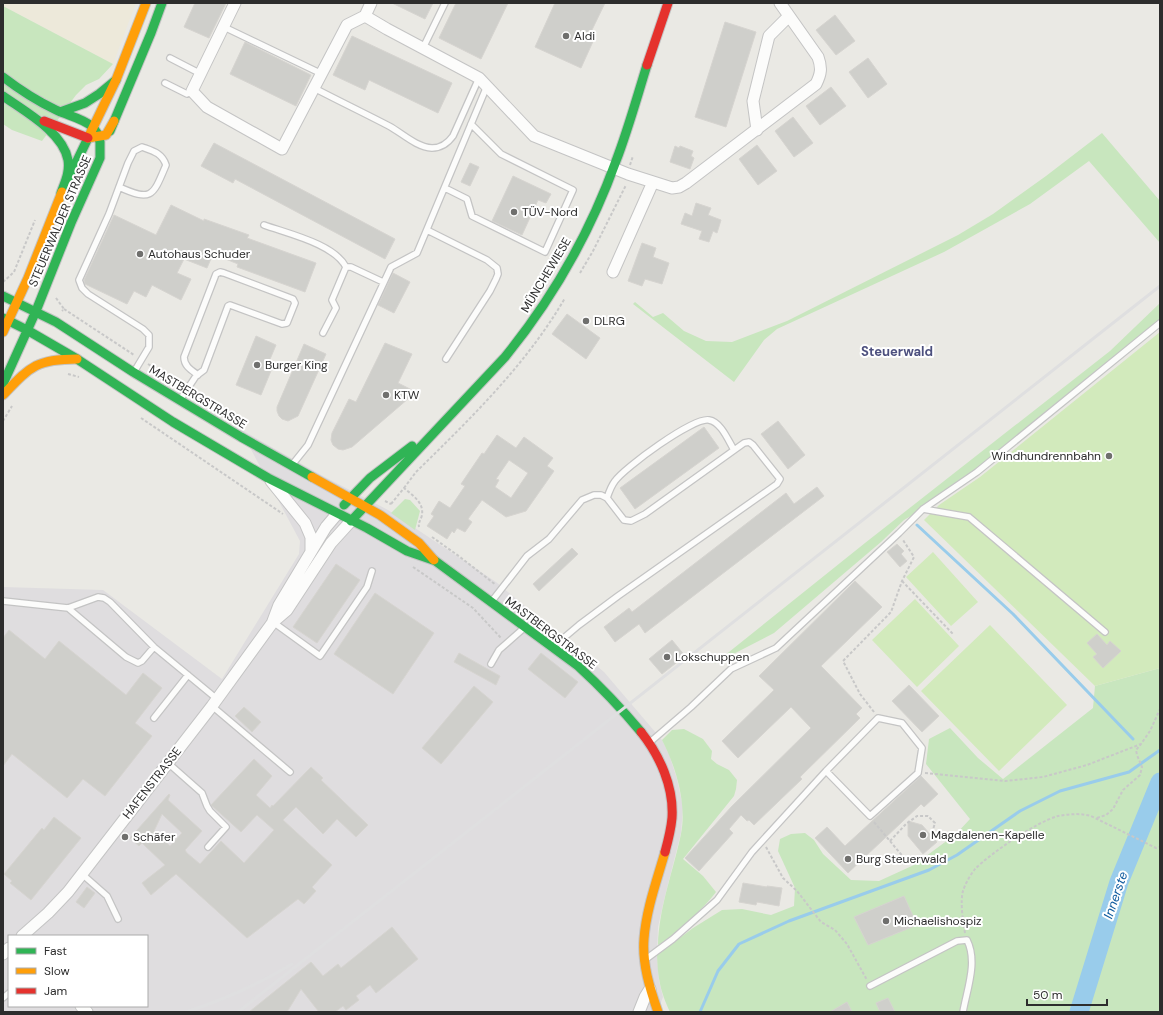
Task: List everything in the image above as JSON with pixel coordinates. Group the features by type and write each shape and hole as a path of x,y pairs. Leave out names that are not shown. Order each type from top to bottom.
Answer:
{"main road":[{"name":"STEUERWALDER STRASSE","path":"3,332 5,319 17,302 61,193 116,80 146,3"},
{"name":"STEUERWALDER STRASSE","path":"3,384 36,311 71,223 100,158 162,3"},
{"name":"MÜNCHEWIESE","path":"365,507 505,357 535,319 574,255 597,207 613,168 668,3"},
{"path":"3,77 37,100 60,112 83,120 93,127 98,138 100,158"},
{"path":"60,112 85,103 116,80"},
{"path":"3,96 35,118 60,141 68,160 68,172 61,193"},
{"path":"35,118 88,138"},
{"name":"STEUERWALDER STRASSE","path":"88,138 98,138 106,135 114,121"},
{"name":"MASTBERGSTRASSE","path":"3,296 56,322 133,372 292,466 365,507 420,543 433,560 490,603 553,647 578,666 600,686 636,726 649,743 663,769 670,791 672,819 668,844 646,922 644,940 644,960 650,989 658,1012"},
{"name":"MASTBERGSTRASSE","path":"5,319 27,330 76,359 172,422 268,478 407,551 433,560"},
{"path":"3,395 25,372 42,363 51,360 76,359"},
{"name":"MÜNCHEWIESE","path":"350,498 370,478 444,421"},
{"path":"337,514 350,498"},
{"path":"352,521 365,507"}],"street":[{"path":"235,3 192,91 207,107 282,149 346,26 365,16 371,3"},
{"path":"365,16 387,30 479,78 534,136 613,168 672,188 679,187 686,183 816,84 820,76 821,66 818,57 780,3"},
{"path":"757,130 753,101 769,36 789,16"},
{"path":"613,272 653,182"},
{"path":"268,478 305,523 311,537 310,554"},
{"name":"HAFENSTRASSE","path":"273,622 279,605 326,527 337,514"},
{"name":"HAFENSTRASSE","path":"23,935 48,914 68,892 214,702 273,622 287,610 331,543 352,521"},
{"path":"639,1012 650,989"}],"lane":[{"path":"423,48 445,3"},
{"path":"224,27 322,74"},
{"path":"170,58 201,74"},
{"path":"314,88 390,127 413,141 424,146 437,147 446,143 453,136 479,78"},
{"path":"165,83 187,94 192,91"},
{"path":"292,466 308,445 391,267 417,253 487,86"},
{"path":"445,188 468,198 472,216 545,252 573,190 501,154 471,124"},
{"path":"119,187 134,194 145,196 150,195 155,189 166,165 164,158 154,151 142,147 134,151 119,187 109,214 79,280 82,288 88,294 143,329 149,335 149,347 133,372"},
{"path":"264,225 329,250 340,258 346,268"},
{"path":"427,230 487,260 498,272 490,291 446,359"},
{"path":"346,268 351,267 383,282"},
{"path":"323,333 336,308 332,300 346,268"},
{"path":"180,400 198,375 204,370 228,306 230,305 282,324 286,323 295,303 293,299 224,273 220,272 216,274 184,357 186,365 189,369 198,375"},
{"path":"649,743 692,707 731,668 776,648 923,509 977,472 1160,323"},
{"path":"607,498 614,482 621,474 671,436 699,421 708,420 715,422 734,450"},
{"path":"490,603 527,556 549,539 582,500 594,494 601,495 607,498 624,520 632,522 744,443 749,442 780,479 776,484 618,596 579,625 553,647"},
{"path":"923,509 969,517 1106,632"},
{"path":"273,622 320,656 367,587 372,571"},
{"path":"3,601 68,608 98,597 104,598 110,602 154,647 188,675 214,702 290,772"},
{"path":"68,608 126,656 138,663 142,661 154,647"},
{"path":"491,664 499,650 525,628"},
{"path":"154,718 188,675"},
{"path":"644,960 673,939 717,900 762,840 826,771 878,718 902,723 922,748 918,773 870,816 826,771"},
{"path":"168,762 202,793 210,812 226,827 208,847"},
{"path":"82,874 107,896 118,919"},
{"path":"870,986 957,941 966,940 971,948 972,961 963,1012"}],"path":[{"path":"3,281 14,272 36,216"},
{"path":"64,309 188,389"},
{"path":"67,373 80,377"},
{"path":"138,416 287,518"},
{"path":"375,496 391,504 404,488 422,506 422,514 419,522 421,531"},
{"path":"878,718 860,694 843,661 891,612 902,581 914,557 899,533"},
{"path":"426,534 460,557 502,589"},
{"path":"409,565 474,608 506,643"},
{"path":"902,581 953,634"},
{"path":"1097,818 1106,815 1113,809 1123,790 1140,776 1142,767 1136,750 1150,731 1160,708"},
{"path":"918,773 1005,781 1043,777 1087,765 1141,744"},
{"path":"966,940 962,917 963,891 974,870 994,852 1034,827 1057,816 1079,813 1097,818 1156,848 1160,847"},
{"path":"870,816 905,859"},
{"path":"890,841 906,824 917,816 928,816 935,823 931,836"},
{"path":"762,840 783,878 797,891 821,922 835,930 847,944 870,986"}],"shaded area":[{"path":"3,3 136,3 113,64 3,6"},
{"path":"240,429 323,476 388,510 496,582 604,672 662,740 669,754 677,779 683,807 681,833 658,927 657,955 659,981 663,997 657,1012 3,1012 3,587 103,590 222,679 299,554 300,541"}],"green space":[{"path":"3,6 113,64 99,79 86,85 76,95 42,141 12,130 3,124"},
{"path":"1102,133 1160,201 1160,243 1089,161 1030,204 944,252 777,329 764,340 734,382 633,304 635,302 653,317 663,313 684,331 706,341 732,342 787,321 958,235 993,214"},
{"path":"1160,303 1160,323 977,472 923,509 904,520 881,542 774,633 714,664 865,543 1110,351"},
{"path":"1160,332 1160,668 1095,686 924,520 939,505 980,477"},
{"path":"405,499 410,500 420,511 415,530 391,513"},
{"path":"933,552 978,602 951,626 906,577"},
{"path":"915,599 959,646 917,687 872,640"},
{"path":"990,625 1067,705 999,771 921,691"},
{"path":"1160,668 1160,1012 670,1012 660,984 657,955 693,928 722,910 742,909 771,915 794,906 795,888 778,851 780,839 791,834 805,833 814,840 823,854 851,880 879,881 914,865 956,834 970,819 926,764 929,739 950,728 978,758 1003,779 1093,708 1095,686"},
{"path":"684,729 703,739 712,751 711,759 729,770 737,780 736,789 734,796 683,859 703,876 716,892 689,921 672,936 658,945 661,917 681,834 683,810 676,774 662,740 672,730"}],"building":[{"path":"195,3 226,3 209,38 184,27"},
{"path":"392,3 433,3 425,19"},
{"path":"456,3 508,3 481,59 439,38"},
{"name":"Aldi","path":"555,3 605,3 590,34 595,37 581,68 535,47"},
{"path":"835,15 855,41 836,55 816,30"},
{"path":"725,22 756,32 726,127 695,117"},
{"path":"352,36 452,83 438,113 369,80 365,90 333,75"},
{"path":"245,42 311,75 296,106 230,74"},
{"path":"868,58 887,84 868,98 849,72"},
{"path":"831,87 846,106 820,125 806,106"},
{"path":"793,117 813,143 794,157 775,131"},
{"path":"214,143 395,239 385,259 235,179 233,183 201,166"},
{"path":"757,145 777,171 758,185 739,159"},
{"path":"675,146 679,148 680,146 693,151 691,156 694,158 690,169 670,162"},
{"path":"470,163 479,167 470,186 461,182"},
{"name":"TÜV-Nord","path":"513,176 551,194 546,203 538,200 522,235 492,221"},
{"path":"696,203 711,208 708,215 721,220 717,233 713,231 709,242 699,239 702,231 681,224 685,213 692,216"},
{"name":"Autohaus Schuder","path":"171,205 204,221 204,219 249,235 247,238 316,263 305,292 237,267 238,264 213,254 207,268 184,259 177,273 191,279 181,300 152,285 146,297 134,291 127,304 85,284 84,280 114,215 156,235"},
{"path":"642,243 656,248 653,257 669,263 662,284 645,279 642,286 628,281"},
{"path":"393,273 410,282 394,313 378,305"},
{"path":"567,314 600,338 586,359 552,334"},
{"name":"Burger King","path":"256,336 276,345 268,364 273,366 261,395 236,385"},
{"name":"KTW","path":"385,343 412,354 398,383 416,392 352,447 343,450 338,449 333,445 331,440 332,433 349,399 356,402"},
{"path":"304,344 326,354 298,416 288,421 279,416 277,407"},
{"path":"778,421 805,455 788,469 761,434"},
{"path":"704,427 719,448 635,509 620,488"},
{"path":"497,435 516,448 524,437 553,458 547,466 554,471 526,511 506,517 482,500 468,519 472,522 465,532 457,528 454,533 452,531 447,539 427,526 434,516 431,514 439,501 450,508 465,486 461,484 482,453 484,454","holes":["509,460 528,473 511,498 495,487 499,480 496,479"]},
{"path":"817,487 824,496 645,633 639,624 615,642 604,627 629,608 632,612 786,493 794,504"},
{"path":"897,544 904,551 901,554 907,561 900,567 887,552"},
{"path":"572,548 578,554 539,591 533,584"},
{"path":"336,564 360,580 317,643 293,627"},
{"path":"855,581 882,607 821,666 862,708 856,714 860,718 800,777 802,779 754,825 741,815 729,829 733,833 699,871 685,858 732,806 811,728 791,707 738,758 722,741 774,690 759,676"},
{"path":"375,593 434,633 393,694 334,654"},
{"path":"9,630 45,659 59,641 126,695 143,673 162,688 135,723 152,736 105,796 83,779 67,798 12,754 3,766 3,638"},
{"path":"1097,634 1107,645 1110,641 1121,651 1103,668 1093,657 1097,654 1087,643"},
{"name":"Lokschuppen","path":"672,640 685,656 662,674 649,659"},
{"path":"459,653 500,676 496,685 454,662"},
{"path":"541,653 578,682 565,698 528,669"},
{"path":"909,685 939,716 922,732 892,701"},
{"path":"474,686 493,702 441,764 422,748"},
{"path":"244,707 261,722 252,732 235,716"},
{"path":"254,759 272,776 256,795 270,808 311,767 323,778 321,780 368,825 356,837 337,819 323,834 296,807 283,820 332,865 312,887 316,891 304,904 298,899 247,938 176,874 151,895 142,883 165,865 142,843 139,846 130,838 169,794 168,800 202,831 185,850 200,864 221,841 244,863 274,830 257,815 241,832 211,805","holes":["162,814 182,833 170,846 154,831"]},
{"path":"921,776 938,794 924,807 921,804 848,873 815,838 827,827 845,846"},
{"path":"54,817 81,838 31,900 10,883 12,881 4,874 42,828 44,830"},
{"path":"908,821 922,825 937,842 923,854 908,836"},
{"path":"743,883 782,888 779,906 757,902 756,905 739,902"},
{"path":"87,887 95,893 84,908 76,902"},
{"name":"Michaelishospiz","path":"904,896 917,925 868,945 854,917"},
{"path":"392,927 418,959 376,993 370,985 356,996 359,1000 346,1010 343,1006 335,1012 319,1012 301,989 287,1012 249,1012 311,962 323,976 338,964 341,968"},
{"path":"888,998 895,1012 880,1012 876,1003"},
{"path":"847,1002 852,1012 830,1012"}],"waterway":[{"path":"917,525 1013,614 1133,739"},
{"path":"700,1012 718,971 739,944 789,921 929,870 957,855 1020,811 1060,791 1129,772 1160,750"},
{"name":"Innerste","path":"1079,1012 1119,882 1160,782"}],"railway":[{"path":"238,1012 1160,286"},
{"path":"186,1012 240,991 292,964"}],"traffic: fast":[{"path":"110,131 162,3"},
{"path":"351,521 505,357 539,312 569,264 606,188 647,65"},
{"path":"3,77 42,103 80,119 93,127"},
{"path":"60,112 85,103 116,80"},
{"path":"3,96 42,123 59,140 65,150 68,160 68,169 67,177 61,193"},
{"path":"3,384 36,311 71,223 100,158 100,142 93,127"},
{"path":"62,192 88,138"},
{"path":"3,296 56,322 133,372 241,437 312,477"},
{"path":"3,318 77,359 173,422 268,478 367,528 407,551 433,560"},
{"path":"344,505 370,478 412,446"},
{"path":"434,560 578,666 611,698 641,732"}],"traffic: slow":[{"path":"114,121 106,135 88,138 116,80 146,3"},
{"path":"3,332 28,278 62,192"},
{"path":"3,395 27,371 35,366 63,359 77,359"},
{"path":"312,477 380,515 419,543 434,560"},
{"path":"658,1012 645,967 644,939 649,906 665,852"}],"traffic: jam":[{"path":"647,65 668,3"},
{"path":"44,121 88,138"},
{"path":"641,732 660,762 671,795 672,818 665,852"}],"place":[{"name":"Aldi","path":"566,36"},
{"name":"TÜV-Nord","path":"514,212"},
{"name":"Autohaus Schuder","path":"140,254"},
{"name":"DLRG","path":"586,321"},
{"name":"Burger King","path":"257,365"},
{"name":"KTW","path":"386,395"},
{"name":"Windhundrennbahn","path":"1109,456"},
{"name":"Lokschuppen","path":"667,657"},
{"name":"Magdalenen-Kapelle","path":"923,835"},
{"name":"Schäfer","path":"125,837"},
{"name":"Burg Steuerwald","path":"848,859"},
{"name":"Michaelishospiz","path":"886,921"}],"district":[{"name":"Steuerwald","path":"897,351"}]}
